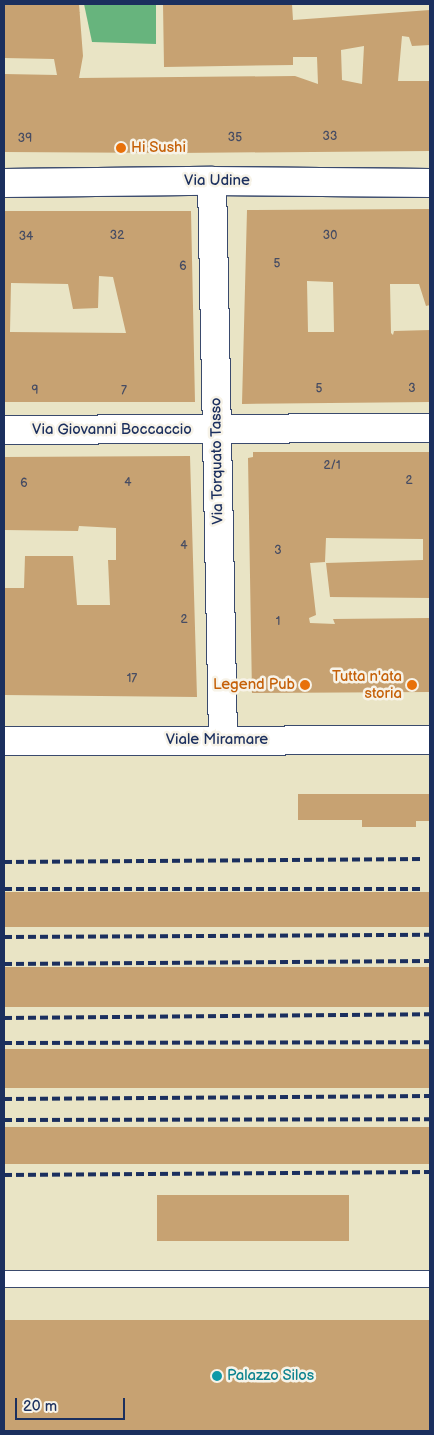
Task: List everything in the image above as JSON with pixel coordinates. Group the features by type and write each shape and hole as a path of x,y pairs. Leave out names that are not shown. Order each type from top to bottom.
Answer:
{"street":[{"name":"Via Udine","path":"4,183 212,181 430,183"},
{"name":"Via Torquato Tasso","path":"212,181 223,740"},
{"name":"Via Giovanni Boccaccio","path":"4,430 430,428"},
{"name":"Viale Miramare","path":"4,741 430,740"}],"lane":[{"path":"4,1279 430,1280"}],"green space":[{"path":"84,4 156,4 156,44 92,42"}],"building":[{"path":"4,4 79,4 83,56 79,78 295,76 318,84 317,57 293,57 293,65 164,67 163,4 292,4 293,20 430,10 430,45 412,46 409,37 402,36 398,81 430,81 430,151 4,152 4,74 57,75 54,59 4,58","holes":["364,46 362,84 342,80 341,50"]},
{"path":"430,209 430,305 426,306 419,284 390,284 391,333 393,335 394,331 430,330 430,402 242,404 247,210","holes":["307,281 333,282 334,332 308,332"]},
{"path":"4,211 191,211 195,402 4,402","holes":["99,276 113,277 126,333 10,332 11,283 68,284 73,309 98,308"]},
{"path":"253,452 430,452 430,598 330,597 326,563 423,560 423,539 326,538 325,562 310,563 316,615 309,618 310,623 335,624 333,619 430,618 430,692 252,693 248,458 253,457"},
{"path":"190,456 197,697 4,695 4,588 24,588 25,556 73,556 77,605 110,605 108,560 116,560 116,528 79,526 78,531 4,530 4,457"},
{"path":"298,794 430,794 430,821 416,821 416,827 362,827 362,820 298,820"},
{"path":"4,892 430,892 430,927 4,927"},
{"path":"4,967 430,967 430,1007 4,1007"},
{"path":"4,1049 430,1049 430,1088 4,1088"},
{"path":"4,1127 430,1127 430,1164 4,1164"},
{"path":"157,1195 349,1195 349,1241 157,1241"},
{"name":"Palazzo Silos","path":"4,1320 430,1320 430,1431 4,1431"}],"railway":[{"path":"4,862 424,859"},
{"path":"4,889 424,889"},
{"path":"4,937 430,935"},
{"path":"4,964 430,961"},
{"path":"4,1018 430,1014"},
{"path":"4,1043 430,1042"},
{"path":"4,1099 430,1096"},
{"path":"4,1120 430,1119"},
{"path":"4,1175 430,1172"}],"place":[{"name":"Hi Sushi","path":"121,148"},
{"name":"Legend Pub","path":"305,685"},
{"name":"Tutta n'ata storia","path":"412,685"},
{"name":"Palazzo Silos","path":"217,1376"}]}
